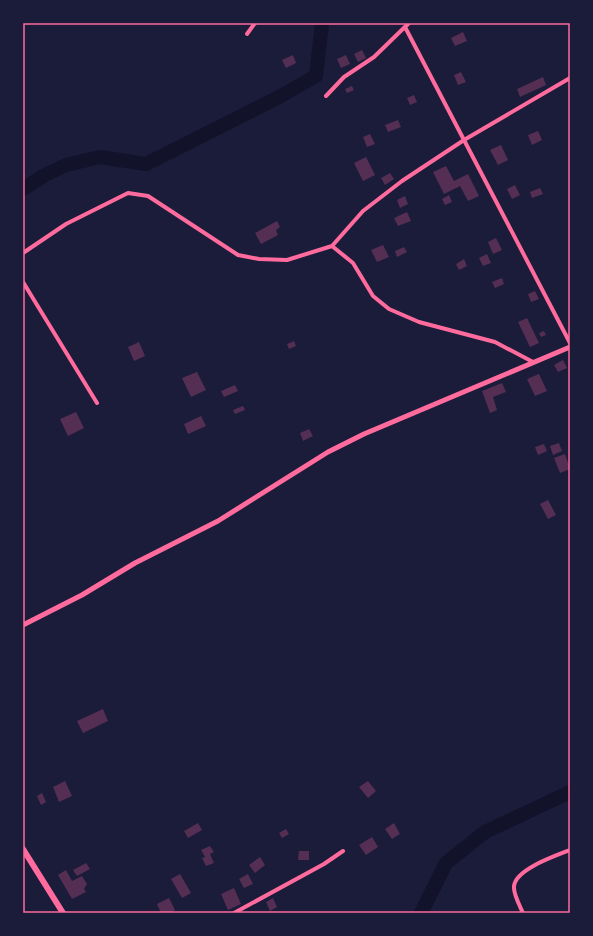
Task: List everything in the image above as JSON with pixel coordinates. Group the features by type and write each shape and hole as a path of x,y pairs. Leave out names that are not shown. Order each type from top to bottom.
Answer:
{"main road":[{"path":"23,849 63,913"}],"street":[{"path":"247,34 255,23"},
{"path":"326,96 344,77 374,57 409,23"},
{"path":"404,27 570,343"},
{"path":"23,253 66,224 128,193 148,196 238,255 259,259 287,260 332,246 363,211 402,181 464,140 570,78"},
{"path":"332,246 353,263 373,296 389,309 420,322 495,342 533,362"},
{"path":"23,282 97,403"},
{"path":"23,625 82,595 135,564 218,521 328,452 364,434 570,347"},
{"path":"523,913 514,888 517,878 525,870 570,850"},
{"path":"234,913 324,864 343,851"}],"building":[{"path":"463,32 467,41 455,46 451,38"},
{"path":"362,50 366,58 358,62 354,54"},
{"path":"293,55 296,63 286,68 282,60"},
{"path":"346,55 350,64 341,68 337,59"},
{"path":"461,72 466,82 458,85 454,75"},
{"path":"543,77 546,85 520,97 517,89"},
{"path":"352,86 354,90 347,93 345,89"},
{"path":"414,95 417,102 410,105 407,98"},
{"path":"398,120 401,127 388,132 385,125"},
{"path":"538,131 542,140 532,145 528,135"},
{"path":"370,134 375,144 367,147 363,137"},
{"path":"501,145 508,160 498,165 490,150"},
{"path":"366,157 375,175 363,181 354,163"},
{"path":"446,166 454,181 468,174 479,196 468,201 460,186 444,194 433,172"},
{"path":"390,173 394,179 385,185 381,178"},
{"path":"515,185 520,195 512,199 507,189"},
{"path":"540,188 543,194 532,198 530,192"},
{"path":"449,195 452,202 445,205 442,199"},
{"path":"405,196 408,204 400,208 397,200"},
{"path":"407,212 411,221 398,226 394,218"},
{"path":"277,221 280,227 276,230 278,235 261,244 255,233"},
{"path":"496,238 502,250 493,254 488,242"},
{"path":"383,245 389,257 377,262 371,250"},
{"path":"404,247 407,252 397,257 395,251"},
{"path":"487,254 491,263 483,266 479,258"},
{"path":"464,259 467,266 459,270 456,264"},
{"path":"502,278 504,284 495,288 492,282"},
{"path":"535,291 539,299 531,302 528,294"},
{"path":"527,318 539,343 530,347 518,322"},
{"path":"544,331 546,335 541,337 539,333"},
{"path":"294,341 296,346 289,349 287,344"},
{"path":"139,342 145,356 134,361 128,347"},
{"path":"563,360 567,368 558,372 554,365"},
{"path":"197,372 206,390 191,397 182,378"},
{"path":"539,374 547,391 535,396 527,379"},
{"path":"502,383 506,392 493,397 497,410 490,413 482,391"},
{"path":"235,385 238,391 224,397 221,391"},
{"path":"243,406 245,410 235,414 233,410"},
{"path":"76,412 84,428 68,436 60,419"},
{"path":"201,416 206,426 188,434 184,424"},
{"path":"309,429 313,436 303,441 300,433"},
{"path":"559,443 562,451 553,455 550,446"},
{"path":"544,444 547,451 538,455 535,447"},
{"path":"565,454 570,469 560,473 554,458"},
{"path":"548,500 556,515 548,519 540,504"},
{"path":"103,709 108,721 83,733 77,721"},
{"path":"65,781 72,796 59,802 53,787"},
{"path":"368,781 376,791 368,798 359,787"},
{"path":"42,793 46,802 41,805 37,796"},
{"path":"198,823 202,830 188,838 184,831"},
{"path":"394,823 400,834 392,839 385,829"},
{"path":"286,829 289,834 282,838 279,833"},
{"path":"372,837 378,847 366,855 359,845"},
{"path":"210,846 214,852 210,854 214,863 206,866 202,858 205,857 201,850"},
{"path":"299,851 309,851 309,860 298,860"},
{"path":"260,857 265,865 255,873 249,865"},
{"path":"86,863 90,869 77,876 73,870"},
{"path":"66,870 72,881 82,876 87,884 84,889 86,892 72,899 58,875"},
{"path":"180,874 191,893 182,898 171,879"},
{"path":"248,874 253,884 244,888 239,879"},
{"path":"234,888 241,904 228,910 221,894"},
{"path":"169,898 175,910 170,913 161,913 157,904"},
{"path":"273,898 277,907 270,911 266,902"}],"waterway":[{"path":"23,189 45,175 66,165 100,157 146,164 279,97 316,76 322,23"},
{"path":"421,913 446,863 485,832 570,792"}]}
